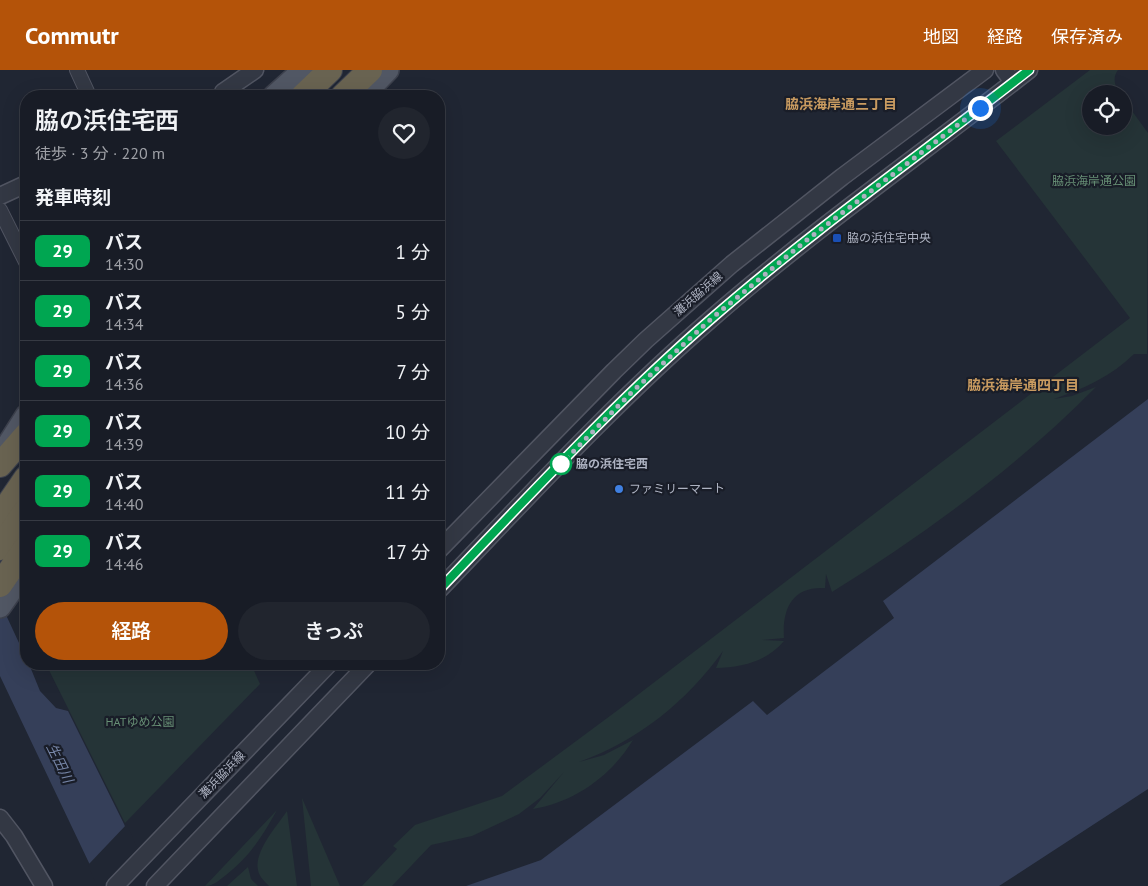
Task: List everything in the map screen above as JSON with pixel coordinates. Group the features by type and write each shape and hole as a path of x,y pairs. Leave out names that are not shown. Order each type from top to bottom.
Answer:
{"highway":[{"path":"309,90 330,70"},
{"path":"348,90 370,70"},
{"path":"0,465 20,442"},
{"path":"0,516 20,487"},
{"path":"0,548 20,519"},
{"path":"3,596 20,560"}],"main road":[{"path":"281,90 303,70"},
{"path":"369,90 388,70"},
{"path":"0,458 20,426"},
{"path":"3,596 20,577"}],"street":[{"path":"77,70 86,90"},
{"path":"229,90 255,70"},
{"name":"灘浜脇浜線","path":"445,544 614,371 718,276 842,177 985,70"},
{"path":"445,584 632,392 711,319 1009,76 1029,70"},
{"path":"0,196 20,187"},
{"path":"0,210 20,250"},
{"name":"灘浜脇浜線","path":"115,886 323,670"},
{"path":"157,884 362,670"},
{"path":"0,818 14,836 44,886"}],"green space":[{"name":"脇浜海岸通公園","path":"1090,70 1118,70 1115,85 1082,85 1082,135 1132,135 1132,111 1148,133 1147,354 1134,354 1116,369 1097,381 1054,399 1072,396 1096,387 1035,444 937,522 832,592 826,574 825,588 814,588 797,595 787,609 784,638 762,640 784,641 769,654 744,665 716,668 723,651 694,686 660,717 621,743 579,762 604,755 633,740 603,776 577,794 548,806 533,809 564,772 540,798 519,814 472,836 431,845 392,886 362,886 397,849 393,846 415,825 502,796 618,710 1130,318 996,141"},
{"name":"HATゆめ公園","path":"49,670 254,670 260,684 125,823"},
{"path":"302,798 340,886 311,886"},
{"path":"277,810 261,837 242,861 216,882 205,886"},
{"path":"287,811 297,886 269,886 259,872 259,855 267,839"},
{"path":"248,867 251,879 258,886 227,886"}],"water":[{"path":"1148,399 1148,789 999,886 466,886 541,860 753,701 767,715 894,618 883,601"},
{"name":"生田川","path":"0,602 20,645 20,670 31,670 40,691 56,708 68,711 124,824 150,886 100,886 0,676"}],"pier":[{"path":"127,824 153,886 97,886 88,865"}],"bus line":[{"name":"29","path":"445,584 632,392 711,319 808,239 1029,70"}],"place":[{"name":"脇の浜住宅中央","path":"837,238"},
{"name":"脇の浜住宅西","path":"561,464"},
{"name":"ファミリーマート","path":"619,489"}],"district":[{"name":"脇浜海岸通三丁目","path":"841,104"},
{"name":"脇浜海岸通四丁目","path":"1023,385"}],"route":[{"path":"561,464 632,392 711,319 808,239 980,108"}]}
